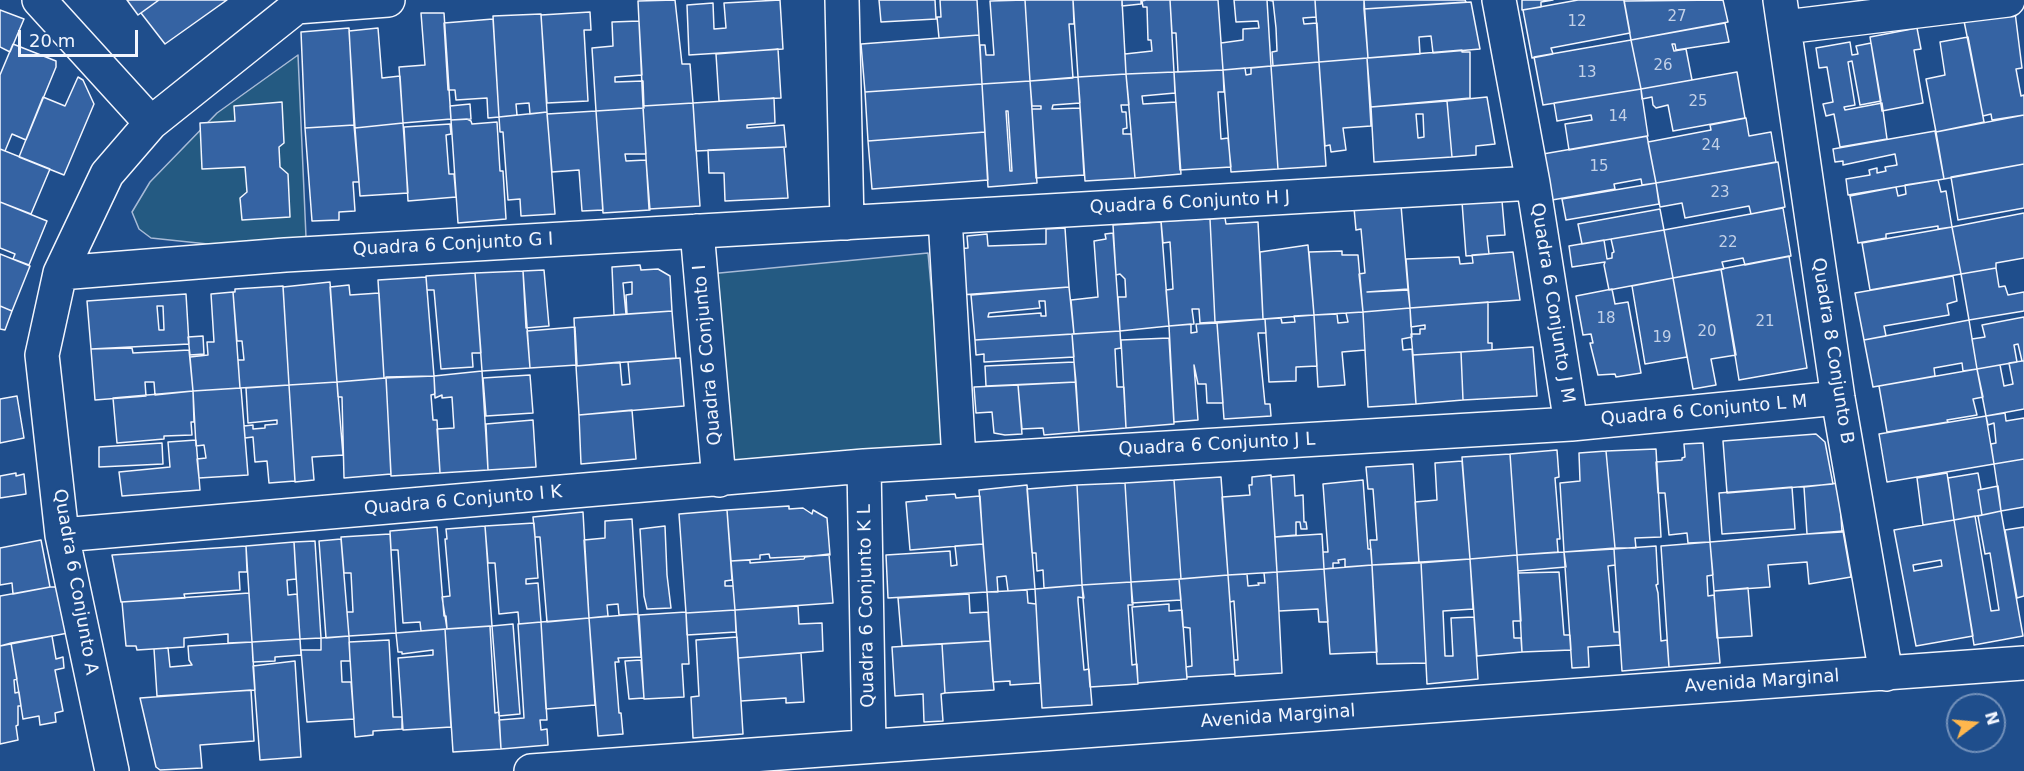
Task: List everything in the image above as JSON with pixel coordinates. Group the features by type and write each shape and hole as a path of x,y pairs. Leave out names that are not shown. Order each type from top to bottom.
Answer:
{"street":[{"path":"39,0 151,123"},
{"path":"300,3 388,0"},
{"path":"842,0 847,223"},
{"name":"Quadra 6 Conjunto J M","path":"1499,0 1533,183 1570,424"},
{"path":"1782,14 2008,0"},
{"name":"Quadra 6 Conjunto A","path":"112,771 62,534 42,355 60,273 107,174 151,123 300,3"},
{"name":"Quadra 8 Conjunto B","path":"1782,14 1838,398 1886,674"},
{"name":"Quadra 6 Conjunto H J","path":"847,223 1533,183"},
{"path":"945,217 959,460"},
{"name":"Quadra 6 Conjunto G I","path":"60,273 285,255 847,223"},
{"name":"Quadra 6 Conjunto I","path":"698,231 719,480"},
{"name":"Quadra 6 Conjunto L M","path":"1570,424 1838,398"},
{"name":"Quadra 6 Conjunto J L","path":"864,466 1570,424"},
{"name":"Quadra 6 Conjunto I K","path":"62,534 864,466"},
{"name":"Quadra 6 Conjunto K L","path":"864,466 869,746"},
{"name":"Avenida Marginal","path":"531,771 2024,663"}],"shaded area":[{"path":"298,55 306,237 217,245 151,238 139,229 132,212 150,182 217,113"},
{"path":"928,253 946,451 727,470 709,274"}],"building":[{"path":"127,0 159,0 138,15"},
{"path":"159,0 227,0 165,44 141,13"},
{"path":"675,0 682,64 690,64 693,103 643,106 638,1"},
{"path":"780,0 783,49 689,55 687,5 713,3 714,29 726,28 724,3"},
{"path":"879,0 935,0 936,19 881,22"},
{"path":"940,0 977,0 979,35 939,38 937,17 941,17"},
{"path":"1025,0 1030,81 982,84 980,45 985,45 986,55 994,55 990,1"},
{"path":"1025,0 1073,0 1074,24 1069,24 1073,78 1030,81"},
{"path":"1073,0 1122,0 1126,74 1078,77"},
{"path":"1122,0 1141,0 1141,4 1122,6"},
{"path":"1170,0 1174,72 1126,74 1125,54 1152,51 1151,40 1148,40 1147,7 1143,7 1142,1"},
{"path":"1170,0 1218,0 1223,70 1178,72 1176,33 1172,33"},
{"path":"1234,0 1267,0 1271,66 1223,70 1221,43 1243,40 1243,29 1259,28 1258,21 1236,22"},
{"path":"1267,0 1315,0 1316,17 1303,18 1304,24 1317,23 1319,62 1273,66 1272,52 1277,51 1276,28 1273,1"},
{"path":"1315,0 1364,0 1368,58 1319,62"},
{"path":"1364,0 1465,0 1466,2 1364,9"},
{"path":"1522,0 1553,0 1541,2 1541,7 1522,10"},
{"path":"1578,0 1624,0 1630,33 1551,48 1553,54 1532,58 1523,10"},
{"path":"1723,0 1728,22 1631,40 1624,1"},
{"path":"1471,2 1480,49 1433,53 1431,36 1419,37 1420,54 1368,58 1364,9"},
{"path":"0,10 24,19 10,52 0,47"},
{"path":"590,12 591,30 584,30 588,101 547,103 541,15"},
{"path":"2015,12 2022,68 2016,69 2021,96 2024,95 2024,115 1992,120 1991,114 1983,116 1964,21"},
{"path":"421,13 444,13 451,119 403,123 399,67 425,65"},
{"path":"541,14 547,112 530,114 529,103 516,104 517,115 499,117 493,16"},
{"path":"493,19 499,117 488,118 487,98 456,100 455,90 448,90 444,23"},
{"path":"639,21 642,75 615,77 615,82 643,81 644,108 596,111 592,48 613,46 612,22"},
{"path":"1725,23 1729,42 1676,50 1675,44 1672,44 1674,51 1686,49 1692,80 1641,89 1631,40"},
{"path":"349,28 354,125 305,128 301,32"},
{"path":"378,28 382,78 400,76 403,123 355,128 349,31"},
{"path":"1917,28 1921,49 1914,50 1923,103 1882,111 1870,37"},
{"path":"979,35 982,84 865,92 861,44"},
{"path":"1968,37 1984,122 1936,132 1926,79 1945,75 1940,42"},
{"path":"1631,40 1641,89 1543,105 1534,57"},
{"path":"1850,42 1852,55 1858,54 1856,46 1871,43 1881,101 1860,105 1852,61 1848,62 1855,105 1844,107 1845,110 1882,103 1887,139 1840,147 1834,114 1826,116 1823,104 1833,102 1827,67 1819,68 1816,48"},
{"path":"13,44 56,61 56,67 26,140 12,134 5,151 0,149 0,75"},
{"path":"778,49 781,98 719,101 716,54"},
{"path":"1462,50 1462,52 1470,52 1470,98 1371,107 1367,58"},
{"path":"1367,58 1371,126 1343,128 1346,150 1331,152 1330,145 1325,146 1319,62"},
{"path":"1319,62 1326,166 1278,169 1271,66"},
{"path":"1271,66 1278,169 1231,172 1223,70 1245,68 1246,75 1251,74 1251,68"},
{"path":"1223,70 1224,92 1218,92 1221,139 1228,138 1231,167 1180,170 1174,72"},
{"path":"1174,72 1175,93 1142,96 1143,104 1176,102 1181,174 1135,178 1126,74"},
{"path":"1737,72 1745,118 1673,131 1668,105 1656,108 1652,97 1642,99 1641,89"},
{"path":"1126,74 1129,105 1121,105 1122,112 1126,112 1127,128 1123,129 1123,134 1131,134 1135,178 1085,181 1078,77"},
{"path":"78,77 83,80 94,104 64,175 19,157 43,97 65,106"},
{"path":"1078,77 1080,103 1053,105 1052,109 1080,108 1084,175 1036,178 1032,109 1041,109 1041,106 1032,106 1030,81"},
{"path":"1030,81 1037,183 988,187 982,84","holes":["1006,111 1008,111 1012,171 1010,171"]},
{"path":"982,84 985,132 868,141 865,92"},
{"path":"1641,89 1648,136 1569,150 1565,124 1592,120 1591,115 1557,121 1554,103"},
{"path":"1487,97 1495,144 1476,146 1476,155 1452,157 1447,101"},
{"path":"774,98 775,123 747,125 747,128 784,125 786,147 696,151 693,103"},
{"path":"1447,101 1452,157 1374,162 1371,107","holes":["1416,114 1423,114 1424,137 1418,138"]},
{"path":"282,102 284,143 279,147 280,167 288,174 290,217 242,220 240,198 247,192 245,167 202,169 200,123 235,121 234,106"},
{"path":"693,103 700,206 649,209 643,106"},
{"path":"470,104 471,119 451,120 450,106"},
{"path":"643,108 646,154 625,154 626,161 646,160 650,210 603,213 596,111"},
{"path":"596,111 603,210 582,211 579,170 552,172 547,114"},
{"path":"547,112 555,214 521,216 520,199 508,200 503,132 500,132 499,117"},
{"path":"2024,115 2024,164 1944,179 1936,132"},
{"path":"1746,118 1749,136 1771,132 1776,162 1656,183 1648,142 1711,130 1710,125"},
{"path":"467,119 472,124 497,122 506,219 458,223 451,120"},
{"path":"403,123 408,193 360,196 355,128"},
{"path":"450,124 451,134 446,135 449,174 454,174 456,197 408,201 404,127"},
{"path":"354,125 359,182 353,182 355,211 339,212 339,220 312,221 305,128"},
{"path":"1935,131 1944,179 1848,195 1846,179 1870,175 1869,170 1877,168 1877,173 1886,171 1885,167 1897,165 1895,154 1843,165 1843,161 1835,162 1833,149"},
{"path":"985,132 988,180 872,189 868,141"},
{"path":"1647,136 1656,183 1642,185 1641,179 1614,184 1615,189 1552,200 1543,154"},
{"path":"784,147 788,198 725,201 724,173 709,173 708,150"},
{"path":"0,149 50,169 31,214 0,202"},
{"path":"1778,162 1785,207 1751,214 1749,206 1685,218 1682,203 1660,207 1656,183"},
{"path":"2024,164 2024,208 1958,220 1951,177"},
{"path":"1938,180 1941,192 1946,191 1952,227 1938,229 1938,226 1886,234 1886,238 1858,243 1850,196 1896,187 1898,196 1906,194 1905,185"},
{"path":"1656,183 1659,204 1566,220 1562,199"},
{"path":"1502,201 1505,235 1487,236 1489,254 1466,256 1462,202"},
{"path":"0,202 47,221 29,265 13,259 15,254 0,248"},
{"path":"1401,205 1408,289 1367,292 1408,290 1410,308 1363,312 1359,274 1365,273 1361,229 1356,230 1354,208"},
{"path":"1783,208 1791,256 1745,265 1743,258 1722,262 1724,269 1673,278 1664,230"},
{"path":"1660,209 1664,230 1582,244 1578,224"},
{"path":"2024,213 2024,258 1996,263 1996,268 1961,274 1952,227"},
{"path":"1225,218 1226,224 1258,222 1263,319 1215,322 1210,219"},
{"path":"1210,219 1215,322 1200,323 1199,309 1192,309 1194,324 1169,326 1166,290 1173,289 1170,242 1163,243 1161,221"},
{"path":"1161,222 1169,326 1120,331 1118,297 1126,297 1125,279 1120,274 1116,275 1113,225"},
{"path":"1952,227 1961,274 1870,290 1862,243"},
{"path":"1065,228 1069,287 960,295 955,249 968,248 967,236 987,234 988,246 1046,244 1046,229"},
{"path":"1664,230 1673,278 1609,290 1605,262 1572,267 1569,246 1604,240 1607,259 1612,258 1614,252 1611,239"},
{"path":"1113,233 1120,331 1074,334 1071,300 1098,297 1094,241 1106,239 1105,234"},
{"path":"1308,245 1314,315 1263,319 1260,252"},
{"path":"1342,251 1342,255 1358,255 1363,312 1314,315 1309,252"},
{"path":"1513,252 1520,300 1410,308 1406,259 1459,257 1460,264 1473,263 1472,255"},
{"path":"0,254 30,266 12,311 0,306"},
{"path":"1789,256 1807,368 1739,380 1721,269"},
{"path":"640,265 641,270 658,269 670,276 672,311 627,314 626,295 632,294 632,282 623,283 626,314 614,315 612,267"},
{"path":"1996,268 1999,287 2005,286 2008,295 2024,292 2024,311 1969,320 1961,274"},
{"path":"1721,269 1736,355 1711,359 1716,385 1693,389 1673,278"},
{"path":"544,270 549,326 526,328 523,271"},
{"path":"523,271 530,368 482,371 475,273"},
{"path":"475,273 481,353 472,353 473,367 441,369 434,290 427,290 426,276"},
{"path":"1953,276 1957,301 1947,304 1949,315 1884,326 1886,336 1864,340 1855,293"},
{"path":"426,277 434,376 384,378 378,280"},
{"path":"1673,278 1687,357 1645,364 1632,286"},
{"path":"330,282 337,382 289,385 283,287"},
{"path":"349,285 350,295 379,293 384,378 337,382 330,287"},
{"path":"283,286 289,385 240,388 238,360 244,360 242,341 237,341 233,292 235,289"},
{"path":"1069,287 1074,334 975,340 971,295","holes":["1039,301 1045,301 1046,316 1041,316 1041,313 988,317 989,313 1040,308"]},
{"path":"1612,289 1615,304 1628,302 1641,373 1616,377 1615,374 1598,375 1590,343 1593,343 1591,334 1583,335 1576,296"},
{"path":"233,292 240,388 193,391 190,357 208,355 207,342 214,342 211,294"},
{"path":"186,294 189,344 91,349 87,301","holes":["157,306 163,306 164,330 159,330"]},
{"path":"1488,302 1488,343 1492,343 1492,350 1413,355 1411,334 1420,334 1420,329 1425,329 1425,325 1411,327 1410,308"},
{"path":"0,306 12,311 5,330 0,329"},
{"path":"1410,308 1412,337 1402,339 1403,350 1412,349 1416,404 1368,407 1363,312"},
{"path":"672,311 676,358 576,366 574,318"},
{"path":"1363,312 1365,350 1342,352 1345,385 1318,387 1314,315 1337,314 1338,323 1348,322 1346,313"},
{"path":"1314,315 1317,366 1296,367 1296,381 1269,382 1265,319 1281,318 1282,323 1295,322 1294,316"},
{"path":"2024,317 2024,361 2022,361 2018,344 2014,345 2017,362 1977,369 1972,339 1985,337 1982,325"},
{"path":"1265,319 1266,333 1258,333 1265,404 1270,404 1271,416 1224,419 1217,323"},
{"path":"1969,320 1977,369 1963,371 1962,363 1934,368 1935,376 1873,387 1864,340"},
{"path":"1217,323 1223,403 1207,403 1206,384 1198,384 1194,365 1198,420 1174,422 1169,326 1191,324 1191,333 1197,332 1196,324"},
{"path":"575,327 577,365 530,368 527,331"},
{"path":"1120,331 1121,348 1115,349 1117,387 1124,387 1126,428 1079,432 1072,334"},
{"path":"1072,334 1074,357 984,362 984,354 976,355 975,340"},
{"path":"203,336 204,354 190,355 188,337"},
{"path":"1169,338 1174,424 1126,428 1121,340"},
{"path":"1533,347 1537,396 1463,400 1461,352"},
{"path":"132,348 133,353 189,350 193,391 155,395 154,382 145,382 146,396 95,400 91,349"},
{"path":"1461,352 1463,400 1416,404 1413,355"},
{"path":"680,358 684,406 579,415 576,366 620,362 622,385 630,384 628,362"},
{"path":"2024,361 2024,409 1986,416 1977,369 2000,365 2004,386 2013,384 2009,363"},
{"path":"1074,362 1076,382 986,386 985,366"},
{"path":"1977,369 1983,397 1973,399 1977,415 1887,432 1879,386"},
{"path":"482,371 488,470 440,473 437,429 454,428 452,397 442,398 442,395 435,398 434,376"},
{"path":"530,375 533,413 486,416 483,378"},
{"path":"434,376 435,394 431,395 433,420 437,420 440,473 391,476 386,377"},
{"path":"386,378 391,474 344,478 342,397 338,397 337,382"},
{"path":"337,382 343,455 312,457 314,480 295,482 289,385"},
{"path":"1076,382 1079,432 1044,435 1043,428 1022,429 1018,385"},
{"path":"289,385 295,481 269,483 267,461 255,462 253,437 245,438 244,426 253,425 253,429 265,428 265,425 277,424 277,420 248,423 246,388"},
{"path":"1018,385 1022,434 994,433 992,412 976,413 974,387"},
{"path":"241,388 248,475 199,478 197,459 206,458 204,445 196,446 193,391"},
{"path":"193,391 192,435 164,436 164,439 117,443 113,398"},
{"path":"17,396 24,438 0,443 0,399"},
{"path":"632,410 636,459 581,464 579,415"},
{"path":"2005,413 2006,421 2024,418 2024,459 1994,464 1991,444 1996,443 1994,423 1988,425 1986,416"},
{"path":"1986,416 1994,464 1887,482 1879,434"},
{"path":"533,420 536,467 488,470 486,424"},
{"path":"1816,434 1825,442 1833,484 1727,493 1723,441"},
{"path":"196,440 200,490 122,496 119,472 170,467 168,442"},
{"path":"162,443 163,464 99,467 99,447"},
{"path":"1703,443 1710,542 1688,543 1687,533 1669,535 1665,493 1658,493 1656,462 1682,460 1685,457 1684,444"},
{"path":"1656,449 1661,537 1635,538 1636,548 1615,548 1606,451"},
{"path":"1557,450 1559,477 1555,478 1560,539 1557,539 1558,552 1517,555 1510,454"},
{"path":"1606,451 1615,548 1564,552 1560,483 1580,481 1579,453"},
{"path":"1510,454 1517,555 1470,559 1462,457"},
{"path":"2024,459 2024,507 2001,511 1994,464"},
{"path":"1462,461 1470,559 1419,563 1415,502 1437,500 1435,463"},
{"path":"1413,464 1419,563 1372,565 1370,540 1377,540 1373,489 1368,489 1366,467"},
{"path":"16,473 16,476 24,474 26,494 0,498 0,476"},
{"path":"1947,473 1954,520 1923,525 1917,478"},
{"path":"1978,473 1982,515 1954,520 1948,478"},
{"path":"1271,475 1277,572 1228,575 1222,497 1250,495 1249,485 1252,485 1252,477"},
{"path":"1294,475 1295,496 1303,495 1304,522 1306,522 1307,529 1301,529 1300,522 1296,522 1296,535 1275,537 1271,477"},
{"path":"1221,477 1228,575 1181,579 1174,480"},
{"path":"1174,480 1181,579 1131,582 1125,483"},
{"path":"1363,480 1368,549 1371,549 1372,565 1345,567 1345,559 1338,560 1339,563 1333,563 1333,568 1324,569 1323,552 1328,552 1323,484"},
{"path":"1125,483 1131,582 1082,585 1077,485"},
{"path":"1839,483 1842,532 1807,534 1804,487"},
{"path":"1027,485 1035,589 1008,591 1006,576 997,577 998,592 987,592 979,490"},
{"path":"1077,485 1082,585 1044,588 1043,570 1037,571 1036,553 1032,553 1027,489"},
{"path":"1998,486 2001,511 1982,515 1978,490"},
{"path":"1792,487 1795,529 1722,534 1719,493"},
{"path":"955,494 956,498 980,496 983,544 910,550 906,502 927,500 926,496"},
{"path":"789,506 789,509 803,508 812,514 813,510 827,518 830,555 770,558 769,554 760,555 760,559 731,561 727,510"},
{"path":"727,510 732,580 725,581 725,586 733,586 735,610 686,613 679,514"},
{"path":"2001,511 2023,636 1974,645 1954,520 1975,516 1991,611 1999,610 1990,553 1985,554 1978,516"},
{"path":"583,512 589,618 547,622 540,537 535,537 533,517"},
{"path":"632,519 638,614 619,615 618,604 607,605 608,616 589,618 584,540 605,538 605,521"},
{"path":"1954,520 1973,636 1916,646 1894,530","holes":["1941,560 1942,566 1914,571 1913,565"]},
{"path":"534,523 538,578 526,579 526,584 538,583 541,622 519,624 518,612 499,614 495,563 488,563 485,526"},
{"path":"485,526 492,626 447,629 442,597 450,596 446,529"},
{"path":"665,526 671,608 647,609 644,596 640,529"},
{"path":"437,527 447,629 421,631 420,622 403,623 398,550 391,550 390,531"},
{"path":"2024,527 2024,596 2017,598 2005,530"},
{"path":"1843,531 1851,577 1809,584 1807,562 1768,565 1770,587 1714,591 1710,542"},
{"path":"390,534 396,633 349,636 347,612 353,612 351,573 344,573 341,537"},
{"path":"1322,534 1324,569 1277,572 1275,537"},
{"path":"341,539 349,636 326,638 319,541"},
{"path":"41,540 50,587 13,594 12,583 0,585 0,548"},
{"path":"315,541 321,638 300,639 294,542"},
{"path":"294,542 296,579 287,580 288,595 297,594 300,639 252,642 246,546"},
{"path":"1710,542 1713,575 1707,576 1708,596 1714,595 1720,663 1669,667 1661,546"},
{"path":"983,544 987,592 888,598 886,555 950,551 951,566 957,565 955,546"},
{"path":"246,546 247,572 239,572 240,590 184,594 185,598 121,602 112,555"},
{"path":"1656,546 1658,584 1656,585 1661,641 1667,640 1669,667 1622,671 1614,549"},
{"path":"1614,549 1615,565 1608,566 1614,632 1619,632 1620,645 1588,647 1589,667 1572,668 1564,552"},
{"path":"1564,552 1566,567 1518,571 1517,555"},
{"path":"829,554 833,603 735,610 731,561 750,560 750,563 804,559"},
{"path":"1517,555 1521,621 1513,621 1514,638 1521,638 1522,652 1477,656 1470,559"},
{"path":"1470,559 1473,609 1443,611 1445,656 1453,656 1451,618 1474,617 1478,679 1427,684 1421,562"},
{"path":"1421,562 1426,663 1377,664 1372,565"},
{"path":"1372,565 1377,652 1330,654 1324,569"},
{"path":"1324,569 1328,622 1319,622 1318,609 1279,611 1277,572"},
{"path":"1277,572 1282,673 1235,676 1234,660 1238,660 1234,601 1230,602 1228,575 1247,574 1248,586 1265,583 1264,573"},
{"path":"1559,572 1564,635 1570,635 1571,650 1522,652 1518,573"},
{"path":"1228,575 1235,674 1187,677 1186,667 1192,666 1190,628 1183,627 1179,579"},
{"path":"1179,579 1181,600 1132,603 1131,582"},
{"path":"1131,582 1133,605 1128,605 1132,665 1137,664 1138,684 1090,687 1082,585"},
{"path":"1082,585 1084,598 1078,597 1078,601 1084,670 1089,669 1092,705 1042,708 1035,589"},
{"path":"59,587 68,633 0,646 0,596"},
{"path":"1748,588 1752,636 1717,638 1714,591"},
{"path":"1027,590 1028,603 1036,604 1040,683 1010,685 1010,681 993,682 987,592"},
{"path":"249,593 252,642 228,643 228,634 184,638 184,647 137,650 136,646 126,646 122,602"},
{"path":"969,594 970,613 988,612 990,641 902,646 898,598"},
{"path":"1169,604 1169,611 1182,610 1187,679 1138,683 1132,607"},
{"path":"798,606 799,624 822,623 823,651 738,658 735,610"},
{"path":"735,610 736,632 687,635 686,613"},
{"path":"686,612 689,664 682,664 684,697 644,699 639,615"},
{"path":"638,614 641,657 618,658 619,662 615,662 623,734 598,736 589,618"},
{"path":"589,618 595,705 546,709 541,622"},
{"path":"541,622 547,720 540,720 541,730 547,729 548,745 501,749 499,720 524,718 518,624"},
{"path":"513,624 520,714 499,716 492,626"},
{"path":"490,626 495,713 499,712 501,749 453,752 445,629"},
{"path":"445,629 451,727 403,730 398,658 433,655 433,650 402,654 398,652 396,633"},
{"path":"52,636 56,659 63,657 64,668 55,670 63,711 55,713 56,722 40,725 39,716 23,719 11,643"},
{"path":"349,636 350,661 341,661 342,682 351,682 354,719 307,722 301,650 321,650 321,638"},
{"path":"737,637 743,734 693,738 691,697 699,696 696,640"},
{"path":"300,639 301,655 275,657 275,661 253,662 252,642"},
{"path":"389,640 393,717 402,717 402,729 373,731 373,735 355,737 349,642"},
{"path":"990,641 994,690 945,693 942,644"},
{"path":"252,642 255,690 157,696 154,649 168,648 170,667 192,665 189,660 188,646"},
{"path":"11,643 17,679 14,680 15,693 19,692 21,706 18,706 18,725 16,726 18,740 0,744 0,646"},
{"path":"942,644 945,693 941,694 943,721 924,722 923,694 895,696 892,647"},
{"path":"801,653 804,702 786,703 786,698 741,701 738,658"},
{"path":"641,660 644,698 629,699 625,661"},
{"path":"295,661 301,757 260,760 253,666"},
{"path":"251,690 254,741 200,745 202,768 160,770 156,767 140,698"}]}
